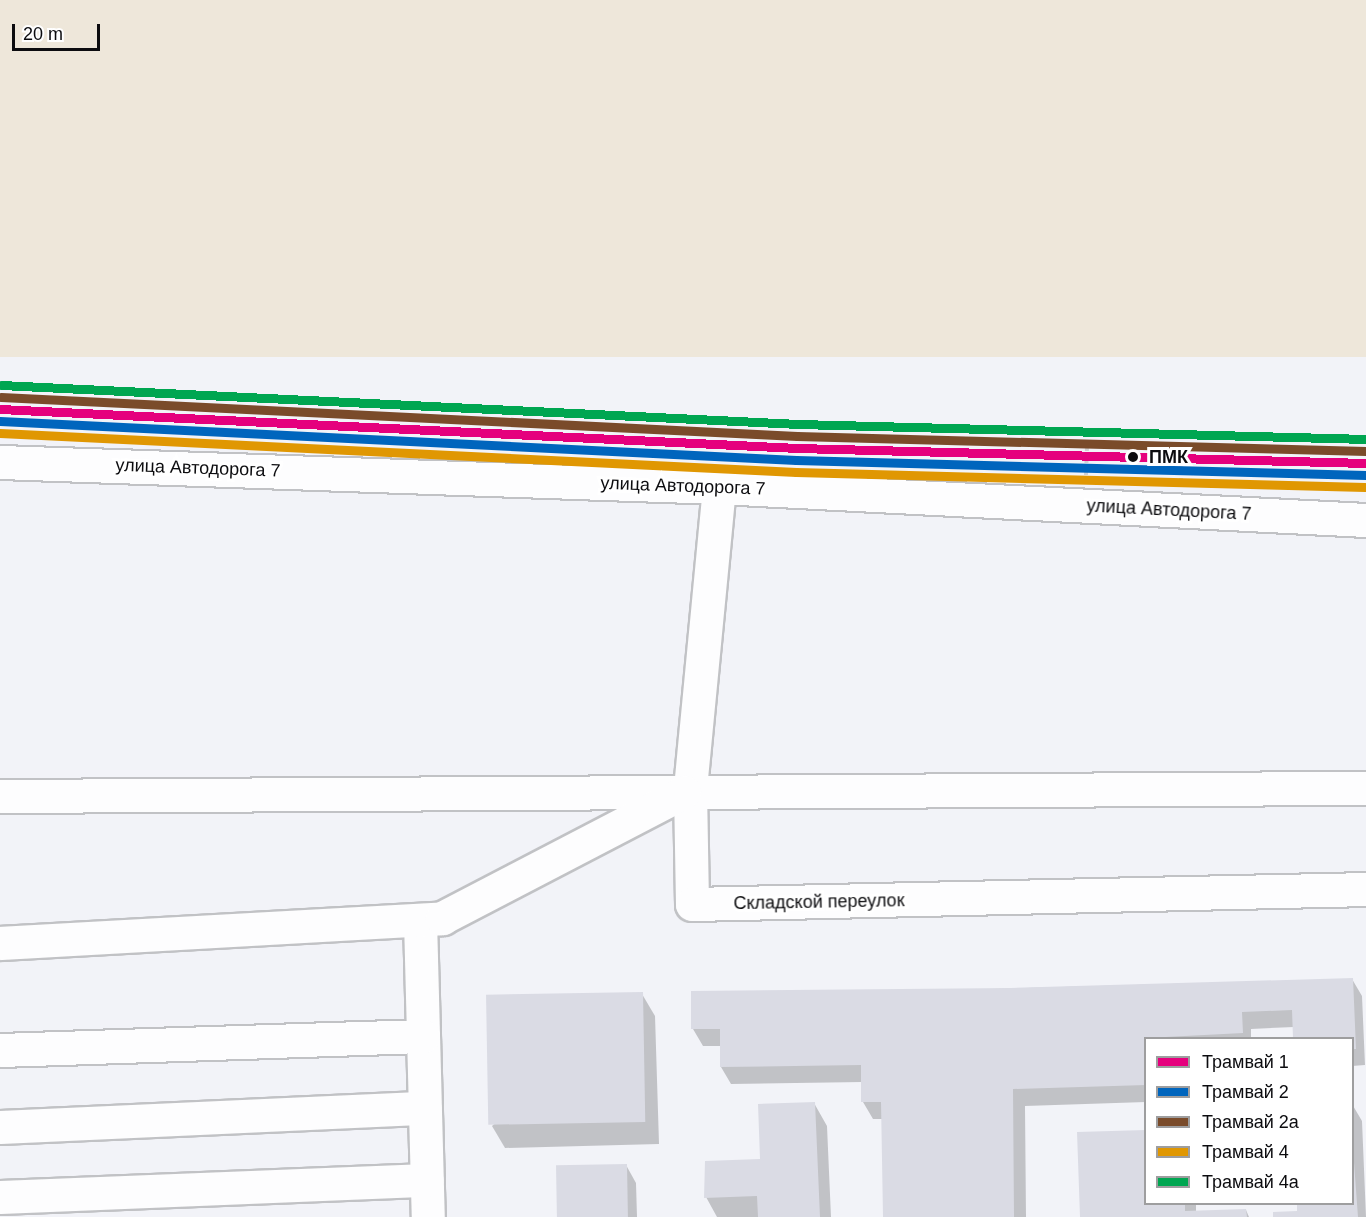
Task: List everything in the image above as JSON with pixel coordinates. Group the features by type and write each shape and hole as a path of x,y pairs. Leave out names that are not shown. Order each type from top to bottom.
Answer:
{"street":[{"name":"улица Автодорога 7","path":"0,462 719,486 1366,520"},
{"name":"Складской переулок","path":"719,486 690,789 692,904 1366,890"},
{"path":"0,796 690,789 1366,788"},
{"path":"0,943 442,918 690,789"},
{"path":"420,920 428,1217"},
{"path":"0,1050 423,1036"},
{"path":"0,1127 425,1108"},
{"path":"0,1197 427,1180"}],"path":[{"path":"1086,481 1087,446"},
{"path":"1180,448 1182,483"}],"shaded area":[{"path":"0,0 1366,0 1366,357 0,357"}],"building":[{"path":"1353,978 1356,1049 1354,1049 1354,1037 1293,1037 1292,1010 1242,1012 1243,1033 1144,1037 1144,1085 1013,1089 1014,1217 883,1217 881,1102 861,1102 861,1065 720,1067 720,1029 691,1029 691,991 1011,988"},
{"path":"643,992 645,1122 488,1125 486,995"},
{"path":"815,1102 820,1217 758,1217 757,1196 704,1198 705,1161 760,1159 758,1104"},
{"path":"1144,1130 1144,1205 1185,1205 1185,1211 1246,1209 1247,1217 1080,1217 1077,1132"},
{"path":"1354,1162 1358,1217 1273,1217 1273,1212 1297,1211 1297,1205 1354,1205"},
{"path":"627,1164 628,1217 557,1217 556,1165"}],"tram line":[{"name":"4а","path":"1,385 798,424 1366,439"},
{"name":"2а","path":"1,397 797,436 1366,451"},
{"name":"1","path":"0,409 797,448 1366,463"},
{"name":"2","path":"0,421 796,460 1366,475"},
{"name":"4","path":"0,433 796,472 1365,487"}],"place":[{"name":"ПМК","path":"1133,457"}]}
